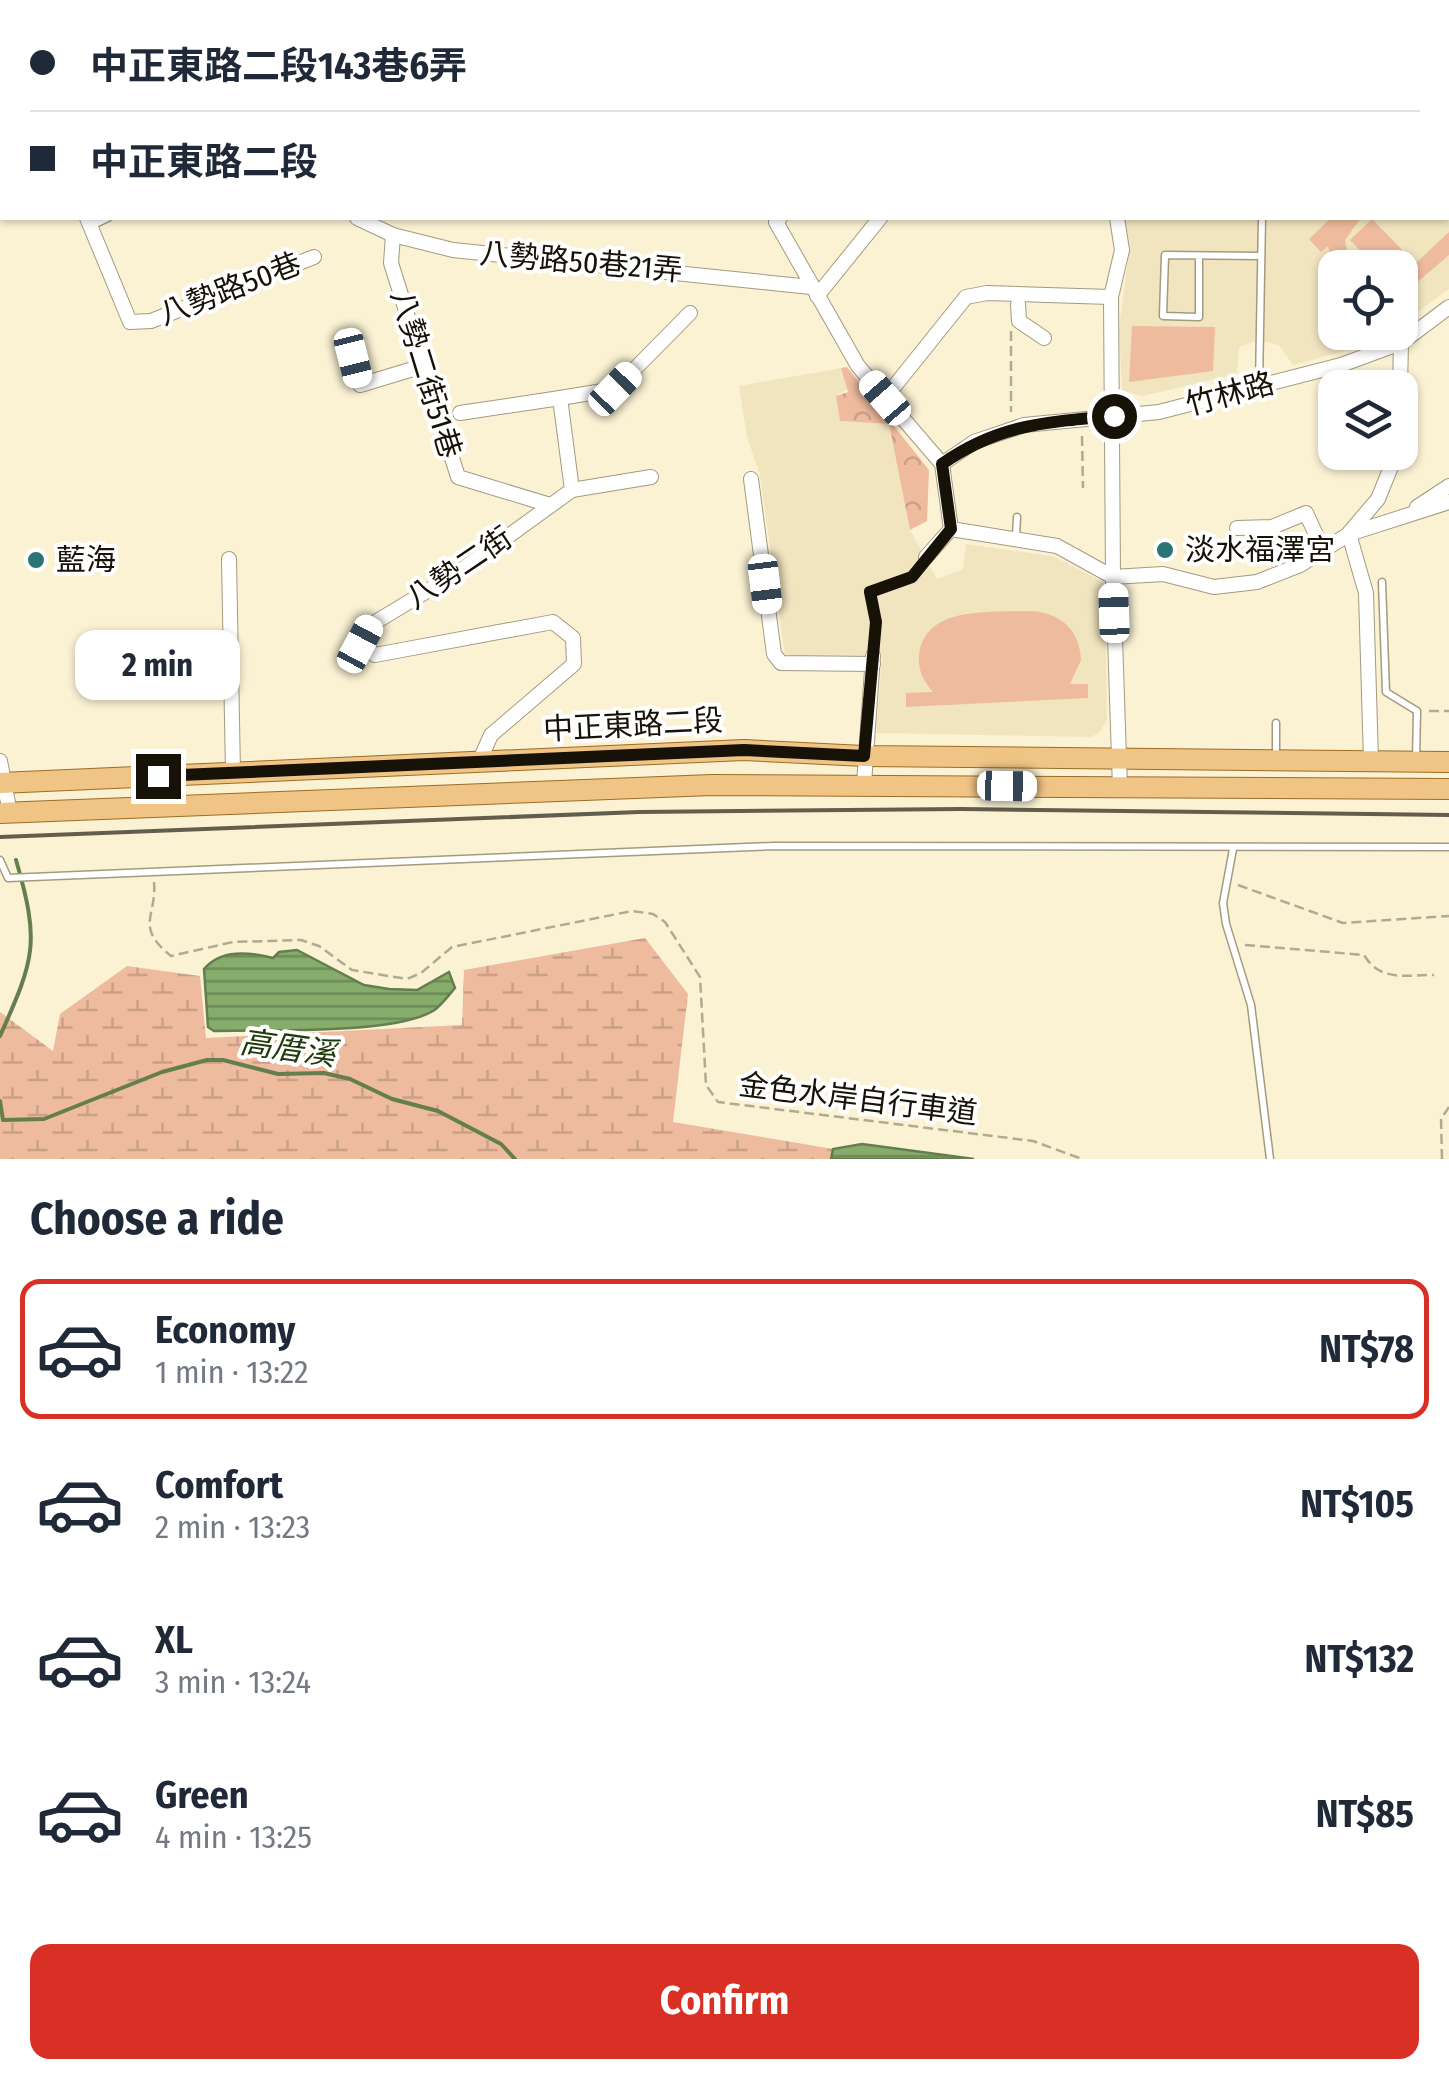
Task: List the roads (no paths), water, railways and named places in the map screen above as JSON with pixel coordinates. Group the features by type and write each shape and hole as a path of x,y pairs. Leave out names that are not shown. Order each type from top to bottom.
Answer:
{"main road":[{"name":"中正東路二段","path":"4,783 744,750 864,756 1449,762"},
{"name":"中正東路二段","path":"5,813 554,788 864,784 1449,789"}],"street":[{"name":"八勢路50巷21弄","path":"361,220 393,235 454,250 814,291"},
{"path":"778,220 858,366 942,464 951,529 926,557"},
{"path":"814,291 878,220"},
{"path":"1117,220 1122,250 1111,297 1113,577 1120,788"},
{"name":"八勢路50巷","path":"89,222 130,322 151,321 314,256"},
{"name":"八勢二街51巷","path":"393,235 391,264 458,477 550,506"},
{"path":"885,398 950,312 966,297 987,293 1111,297"},
{"path":"1018,304 1019,321 1044,338"},
{"name":"竹林路","path":"1418,330 1449,307"},
{"path":"460,413 615,389 690,313"},
{"name":"竹林路","path":"942,464 974,442 1024,424 1159,412 1380,350"},
{"path":"353,358 360,385 423,366"},
{"path":"560,398 572,490"},
{"path":"1349,534 1378,499 1390,470"},
{"name":"八勢二街","path":"479,762 491,735 574,664 573,638 553,622 374,655 360,644 370,626 460,571 572,490 651,477"},
{"path":"751,479 774,654 781,663 873,660 864,784"},
{"path":"1408,513 1449,486"},
{"path":"951,529 1057,546 1113,577 1162,574 1214,587 1257,582 1349,534 1449,502"},
{"path":"1237,528 1272,527 1306,514 1323,550"},
{"path":"1349,534 1375,639 1371,761"},
{"path":"229,560 234,772"},
{"path":"0,761 5,813"}],"lane":[{"path":"1259,386 1262,220"},
{"path":"1199,256 1199,317 1163,316 1165,256 1199,256 1261,256"},
{"path":"1016,517 1016,539"},
{"path":"873,660 876,622 870,592 912,577 926,557"},
{"path":"1382,582 1375,639 1386,692 1417,711 1416,762"},
{"path":"1276,723 1276,760"},
{"path":"0,860 8,878 15,878 153,874 200,867 773,846 1449,847"},
{"path":"1233,849 1224,903 1251,1004 1270,1159"}],"waterway":[{"name":"高厝溪","path":"0,1036 21,987 30,950 29,912 16,860"},
{"name":"高厝溪","path":"0,1101 3,1120 44,1119 162,1072 207,1060 223,1060 278,1074 324,1073 350,1079 392,1099 438,1111 501,1144 515,1159"}],"railway":[{"path":"0,837 639,812 961,809 1449,815"}],"place":[{"name":"淡水福澤宮","path":"1165,550"},
{"name":"藍海","path":"36,560"}]}
